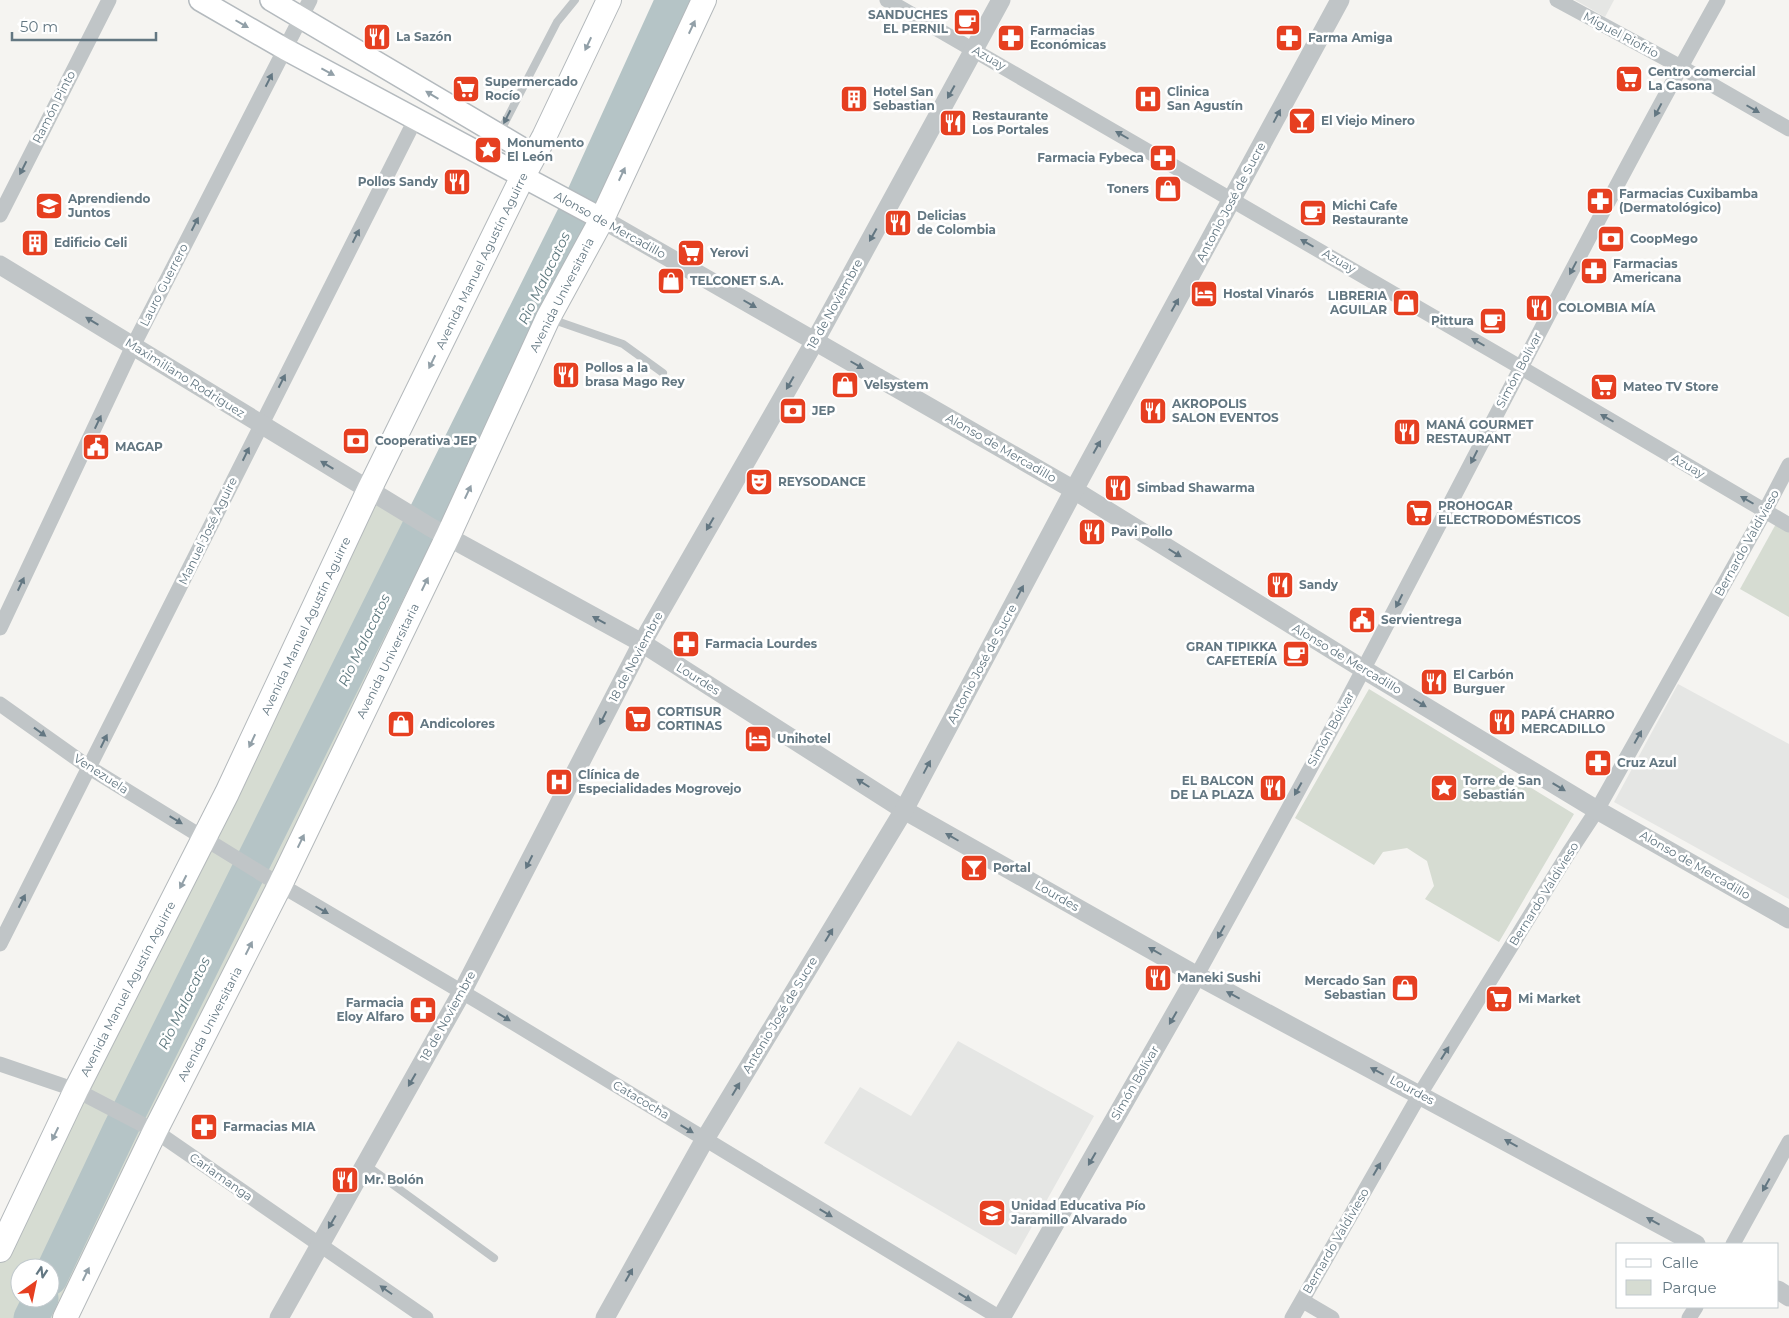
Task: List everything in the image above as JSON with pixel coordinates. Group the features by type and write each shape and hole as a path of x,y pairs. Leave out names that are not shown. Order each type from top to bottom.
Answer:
{"main road":[{"name":"Alonso de Mercadillo","path":"200,0 285,49 593,214"},
{"path":"271,0 305,9 463,114 534,156"},
{"name":"Avenida Manuel Agustín Aguirre","path":"1,1245 83,1093 211,843 379,496 528,179 534,156 609,0"},
{"name":"Avenida Universitaria","path":"65,1318 147,1127 271,880 439,532 548,318 593,214 704,0"},
{"path":"452,137 463,114"}],"street":[{"name":"Ramón Pinto","path":"0,215 109,0"},
{"name":"Azuay","path":"887,0 1789,525"},
{"name":"18 de Noviembre","path":"279,1318 462,992 642,643 815,341 1001,0"},
{"name":"Antonio José de Sucre","path":"605,1318 705,1140 904,810 1074,490 1340,0"},
{"name":"Miguel Riofrío","path":"1557,0 1681,67 1789,129"},
{"name":"Simón Bolívar","path":"1000,1318 1197,975 1364,669 1520,367 1718,0"},
{"name":"Lauro Guerrero","path":"0,628 133,346 305,9"},
{"name":"Manuel José Aguire","path":"0,944 416,118"},
{"name":"Alonso de Mercadillo","path":"593,214 1074,490 1597,810 1789,919"},
{"name":"Maximiliano Rodriguez","path":"0,265 260,425 439,532"},
{"name":"Bernardo Valdivieso","path":"1292,1318 1420,1094 1597,810 1766,511 1789,466"},
{"name":"Lourdes","path":"439,532 642,643 904,810 1197,975 1694,1243"},
{"name":"Venezuela","path":"0,704 90,768 271,880"},
{"name":"Catacocha","path":"271,880 462,992 1000,1318"},
{"name":"Cariamanga","path":"0,1064 83,1093 147,1127 426,1318"},
{"path":"1734,1243 1789,1142"},
{"path":"1303,1301 1332,1318"}],"lane":[{"path":"499,134 557,22 576,0"},
{"path":"548,318 623,344 663,373"},
{"path":"364,1164 494,1258"}],"shaded area":[{"path":"1575,0 1614,0 1605,17"},
{"path":"1678,684 1789,744 1789,899 1614,802"},
{"name":"Unidad Educativa Pío Jaramillo Alvarado","path":"958,1041 1094,1116 1016,1255 824,1143 860,1087 911,1116"}],"green space":[{"path":"369,490 448,536 65,1318 0,1318 0,1250"},
{"path":"1777,522 1789,529 1789,617 1740,589"},
{"path":"1369,689 1574,814 1499,942 1425,899 1434,886 1427,861 1407,848 1383,852 1374,865 1295,818"}],"waterway":[{"name":"Rio Malacatos","path":"59,1258 120,1130 583,198 673,0"},
{"name":"Rio Malacatos","path":"31,1318 36,1308"}],"place":[{"name":"SANDUCHES EL PERNIL","path":"967,22"},
{"name":"La Sazón","path":"377,37"},
{"name":"Farmacias Económicas","path":"1011,38"},
{"name":"Farma Amiga","path":"1289,38"},
{"name":"Centro comercial La Casona","path":"1629,79"},
{"name":"Supermercado Rocío","path":"466,89"},
{"name":"Hotel San Sebastian","path":"854,99"},
{"name":"Clinica San Agustín","path":"1148,99"},
{"name":"El Viejo Minero","path":"1302,121"},
{"name":"Restaurante Los Portales","path":"953,123"},
{"name":"Monumento El León","path":"488,150"},
{"name":"Farmacia Fybeca","path":"1163,158"},
{"name":"Pollos Sandy","path":"457,182"},
{"name":"Toners","path":"1168,189"},
{"name":"Farmacias Cuxibamba (Dermatológico)","path":"1600,201"},
{"name":"Aprendiendo Juntos","path":"49,206"},
{"name":"Michi Cafe Restaurante","path":"1313,213"},
{"name":"Delicias de Colombia","path":"898,223"},
{"name":"CoopMego","path":"1611,239"},
{"name":"Edificio Celi","path":"35,243"},
{"name":"Yerovi","path":"691,253"},
{"name":"Farmacias Americana","path":"1594,271"},
{"name":"TELCONET S.A.","path":"671,281"},
{"name":"Hostal Vinarós","path":"1204,294"},
{"name":"LIBRERIA AGUILAR","path":"1406,303"},
{"name":"COLOMBIA MÍA","path":"1539,308"},
{"name":"Pittura","path":"1493,321"},
{"name":"Pollos a la brasa Mago Rey","path":"566,375"},
{"name":"Velsystem","path":"845,385"},
{"name":"Mateo TV Store","path":"1604,387"},
{"name":"JEP","path":"793,411"},
{"name":"AKROPOLIS SALON EVENTOS","path":"1153,411"},
{"name":"MANÁ GOURMET RESTAURANT","path":"1407,432"},
{"name":"Cooperativa JEP","path":"356,441"},
{"name":"MAGAP","path":"96,447"},
{"name":"REYSODANCE","path":"759,482"},
{"name":"Simbad Shawarma","path":"1118,488"},
{"name":"PROHOGAR ELECTRODOMÉSTICOS","path":"1419,513"},
{"name":"Pavi Pollo","path":"1092,532"},
{"name":"Sandy","path":"1280,585"},
{"name":"Servientrega","path":"1362,620"},
{"name":"Farmacia Lourdes","path":"686,644"},
{"name":"GRAN TIPIKKA CAFETERÍA","path":"1296,654"},
{"name":"El Carbón Burguer","path":"1434,682"},
{"name":"CORTISUR CORTINAS","path":"638,719"},
{"name":"PAPÁ CHARRO MERCADILLO","path":"1502,722"},
{"name":"Andicolores","path":"401,724"},
{"name":"Unihotel","path":"758,739"},
{"name":"Cruz Azul","path":"1598,763"},
{"name":"Clínica de Especialidades Mogrovejo","path":"559,782"},
{"name":"EL BALCON DE LA PLAZA","path":"1273,788"},
{"name":"Torre de San Sebastián","path":"1444,788"},
{"name":"Portal","path":"974,868"},
{"name":"Maneki Sushi","path":"1158,978"},
{"name":"Mercado San Sebastian","path":"1405,988"},
{"name":"Mi Market","path":"1499,999"},
{"name":"Farmacia Eloy Alfaro","path":"423,1010"},
{"name":"Farmacias MIA","path":"204,1127"},
{"name":"Mr. Bolón","path":"345,1180"},
{"name":"Unidad Educativa Pío Jaramillo Alvarado","path":"992,1213"}]}
